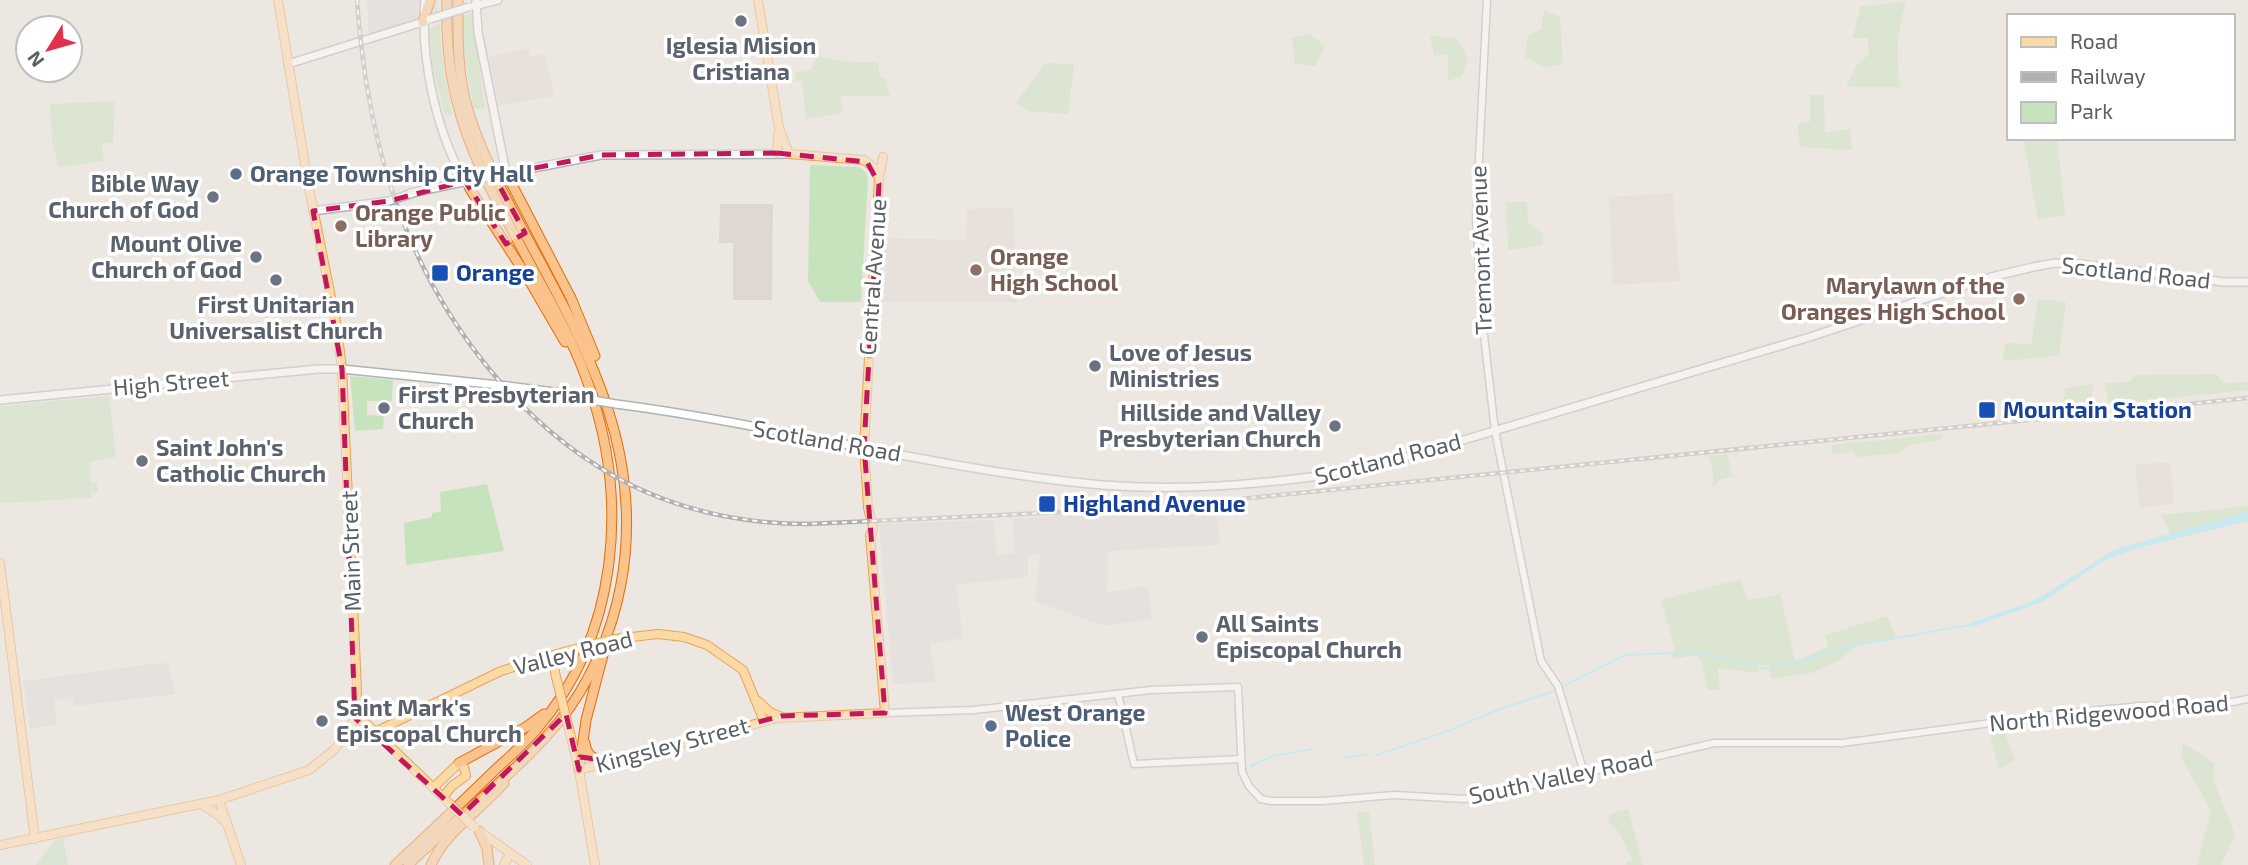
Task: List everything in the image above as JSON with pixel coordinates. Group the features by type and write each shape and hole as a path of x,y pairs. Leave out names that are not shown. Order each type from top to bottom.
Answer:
{"highway":[{"path":"427,0 427,20"},
{"path":"395,865 536,731 564,692 600,611 611,558 613,526 606,454 589,384 569,336 489,186 464,129 448,56 447,0"},
{"path":"458,0 461,79 481,148 577,330 612,418"},
{"path":"504,174 571,298 600,367 628,508 627,550 611,637 583,732 579,770"},
{"path":"467,185 526,275 589,384"},
{"path":"408,865 559,722 611,637"},
{"path":"459,763 541,717 564,692"},
{"path":"583,732 588,755 593,759 611,761"},
{"path":"431,865 453,834 491,798 530,751"},
{"path":"476,829 487,848 489,865"}],"main road":[{"name":"Main Street","path":"0,845 219,800 309,771 343,741 355,718 357,682 342,369 337,327 313,211 278,0"},
{"path":"288,64 474,4 498,0"},
{"path":"313,211 467,185 477,179 601,155 789,154 779,128 758,0"},
{"path":"474,4 504,174"},
{"path":"427,20 426,61 431,92 445,135 467,185"},
{"path":"777,153 779,128"},
{"name":"Central Avenue","path":"789,154 864,160 873,166 879,178 864,446 869,508 866,515 871,538 885,713"},
{"path":"879,178 883,157"},
{"name":"Scotland Road","path":"342,369 554,392 1010,473 1093,484 1198,486 1298,481 1366,469 1804,338 1992,277 2033,267 2067,262 2224,282 2248,282"},
{"name":"High Street","path":"0,400 318,369 342,369"},
{"path":"0,563 35,839"},
{"name":"Valley Road","path":"375,732 501,671 611,637 659,634 698,641 740,667 746,674 764,721"},
{"path":"552,657 579,770 595,865"},
{"name":"Valley Road","path":"756,698 769,712 784,718"},
{"path":"764,721 885,713"},
{"path":"355,718 375,732 476,829 527,865"},
{"name":"Kingsley Street","path":"579,770 764,721"},
{"path":"434,788 459,763 466,770 466,776 452,786 446,800"},
{"path":"219,800 241,865"},
{"path":"201,804 217,814 227,825"},
{"path":"504,865 510,853"}],"street":[{"name":"Tremont Avenue","path":"1487,0 1476,218 1482,317 1495,431 1541,661 1558,685 1584,773"},
{"name":"South Valley Road","path":"1118,694 1238,687 1244,780 1261,799 1271,801 1332,800 1394,794 1465,799 1714,743 1842,743 1929,732"},
{"path":"885,713 974,710 1118,694 1134,764 1241,759"},
{"name":"North Ridgewood Road","path":"1929,732 2064,714 2142,706 2217,705 2248,699"}],"highlighted area":[{"path":"777,153 867,162 879,184 864,446 885,713 781,716 611,761 580,757 579,770 566,714 462,815 355,718 342,369 313,211 389,201 465,181 506,244 525,233 494,176 601,155"}],"shaded area":[{"path":"367,0 438,0 437,17 369,40"},
{"path":"529,48 530,57 545,54 554,96 499,106 489,56"},
{"path":"1673,193 1680,281 1613,285 1609,197"},
{"path":"720,204 773,204 772,300 733,300 733,243 719,243"},
{"name":"Orange High School","path":"1013,207 1017,302 879,302 883,238 966,240 967,209"},
{"path":"2170,462 2174,504 2140,508 2135,465"},
{"path":"1216,504 1220,545 1108,551 1107,592 1148,586 1152,619 1104,626 1035,601 1040,554 1028,554 1028,577 956,585 963,638 930,644 936,682 893,684 879,524 994,520 997,555 1014,553 1013,519"},
{"path":"167,662 176,694 74,706 73,698 54,700 57,724 30,729 24,681"}],"green space":[{"path":"1906,2 1898,44 1900,87 1846,87 1856,66 1869,54 1868,38 1852,38 1861,6"},
{"path":"1544,10 1560,17 1563,64 1547,68 1525,57 1528,35 1541,29"},
{"path":"472,13 485,108 474,109 464,58 462,16"},
{"path":"440,23 441,49 452,114 445,115 432,64 429,28"},
{"path":"1309,34 1325,46 1315,66 1295,64 1292,38"},
{"path":"1430,36 1457,38 1468,59 1462,76 1448,81 1448,54 1434,56"},
{"path":"816,58 852,62 878,62 880,77 885,79 890,96 842,96 840,100 843,113 806,119 802,81 795,81 795,73 811,70"},
{"path":"1045,63 1074,64 1068,114 1029,111 1016,103"},
{"path":"1810,95 1824,95 1825,133 1850,129 1852,150 1800,147 1798,124 1810,122"},
{"path":"115,101 113,143 102,145 104,161 59,167 52,143 50,104"},
{"path":"2023,140 2057,140 2065,215 2038,219"},
{"path":"810,165 858,167 865,171 868,178 861,302 820,302 808,281"},
{"path":"1506,202 1527,202 1528,222 1543,234 1542,245 1508,250"},
{"path":"2038,299 2066,302 2059,356 2002,361 2006,343 2031,344"},
{"path":"2217,374 2223,383 2248,382 2248,390 2109,404 2104,383 2128,382 2137,375"},
{"path":"350,376 393,380 392,401 367,401 367,415 384,416 383,429 355,431"},
{"path":"2093,384 2091,402 2063,407 2065,389"},
{"path":"109,396 116,457 90,462 92,498 0,503 0,406"},
{"path":"1942,434 1941,440 1911,445 1898,453 1857,457 1853,452 1832,454 1832,445"},
{"path":"1727,454 1733,476 1720,480 1713,487 1713,471 1708,456"},
{"path":"97,482 98,492 93,492 91,483"},
{"path":"487,484 504,551 406,565 404,523 432,517 432,513 441,511 440,492"},
{"path":"2248,506 2248,512 2170,534 2162,515"},
{"path":"1740,579 1748,600 1780,594 1795,661 1828,647 1825,635 1887,616 1896,637 1858,645 1836,662 1811,673 1771,679 1769,667 1758,664 1757,673 1718,668 1720,690 1708,690 1700,658 1692,655 1673,660 1672,652 1675,649 1661,600"},
{"path":"2002,725 2015,760 1999,770 1989,730"},
{"path":"2183,743 2215,764 2213,779 2235,835 2221,865 2197,865 2211,810 2181,758"},
{"path":"1628,809 1643,865 1627,865 1632,859 1619,832 1608,821 1610,814"},
{"path":"1357,812 1369,812 1375,865 1364,865"},
{"path":"63,837 68,865 36,865 53,842"}],"water":[{"path":"2248,512 2248,521 2138,548 2103,561 2042,602 1970,628 1968,624 2037,599 2115,549"}],"waterway":[{"path":"1562,687 1625,655 1698,652 1767,669 1858,645 1968,625"},
{"path":"1377,755 1557,690"},
{"path":"1251,766 1273,756 1312,749"},
{"path":"1345,757 1367,755"},
{"path":"51,852 55,858 54,865"}],"railway":[{"path":"357,0 370,106 382,158 415,250 461,332 521,404 556,436 593,463 654,495 718,515 763,522 808,524 1150,508 2248,398"}],"place":[{"name":"Iglesia Mision Cristiana","path":"741,21"},
{"name":"Orange Township City Hall","path":"236,174"},
{"name":"Bible Way Church of God","path":"213,197"},
{"name":"Orange Public Library","path":"341,226"},
{"name":"Mount Olive Church of God","path":"256,257"},
{"name":"Orange High School","path":"976,270"},
{"name":"Orange","path":"440,273"},
{"name":"First Unitarian Universalist Church","path":"276,280"},
{"name":"Marylawn of the Oranges High School","path":"2019,299"},
{"name":"Love of Jesus Ministries","path":"1095,366"},
{"name":"First Presbyterian Church","path":"384,408"},
{"name":"Mountain Station","path":"1987,410"},
{"name":"Hillside and Valley Presbyterian Church","path":"1335,426"},
{"name":"Saint John's Catholic Church","path":"142,461"},
{"name":"Highland Avenue","path":"1047,504"},
{"name":"All Saints Episcopal Church","path":"1202,637"},
{"name":"Saint Mark's Episcopal Church","path":"322,721"},
{"name":"West Orange Police","path":"991,726"}]}
